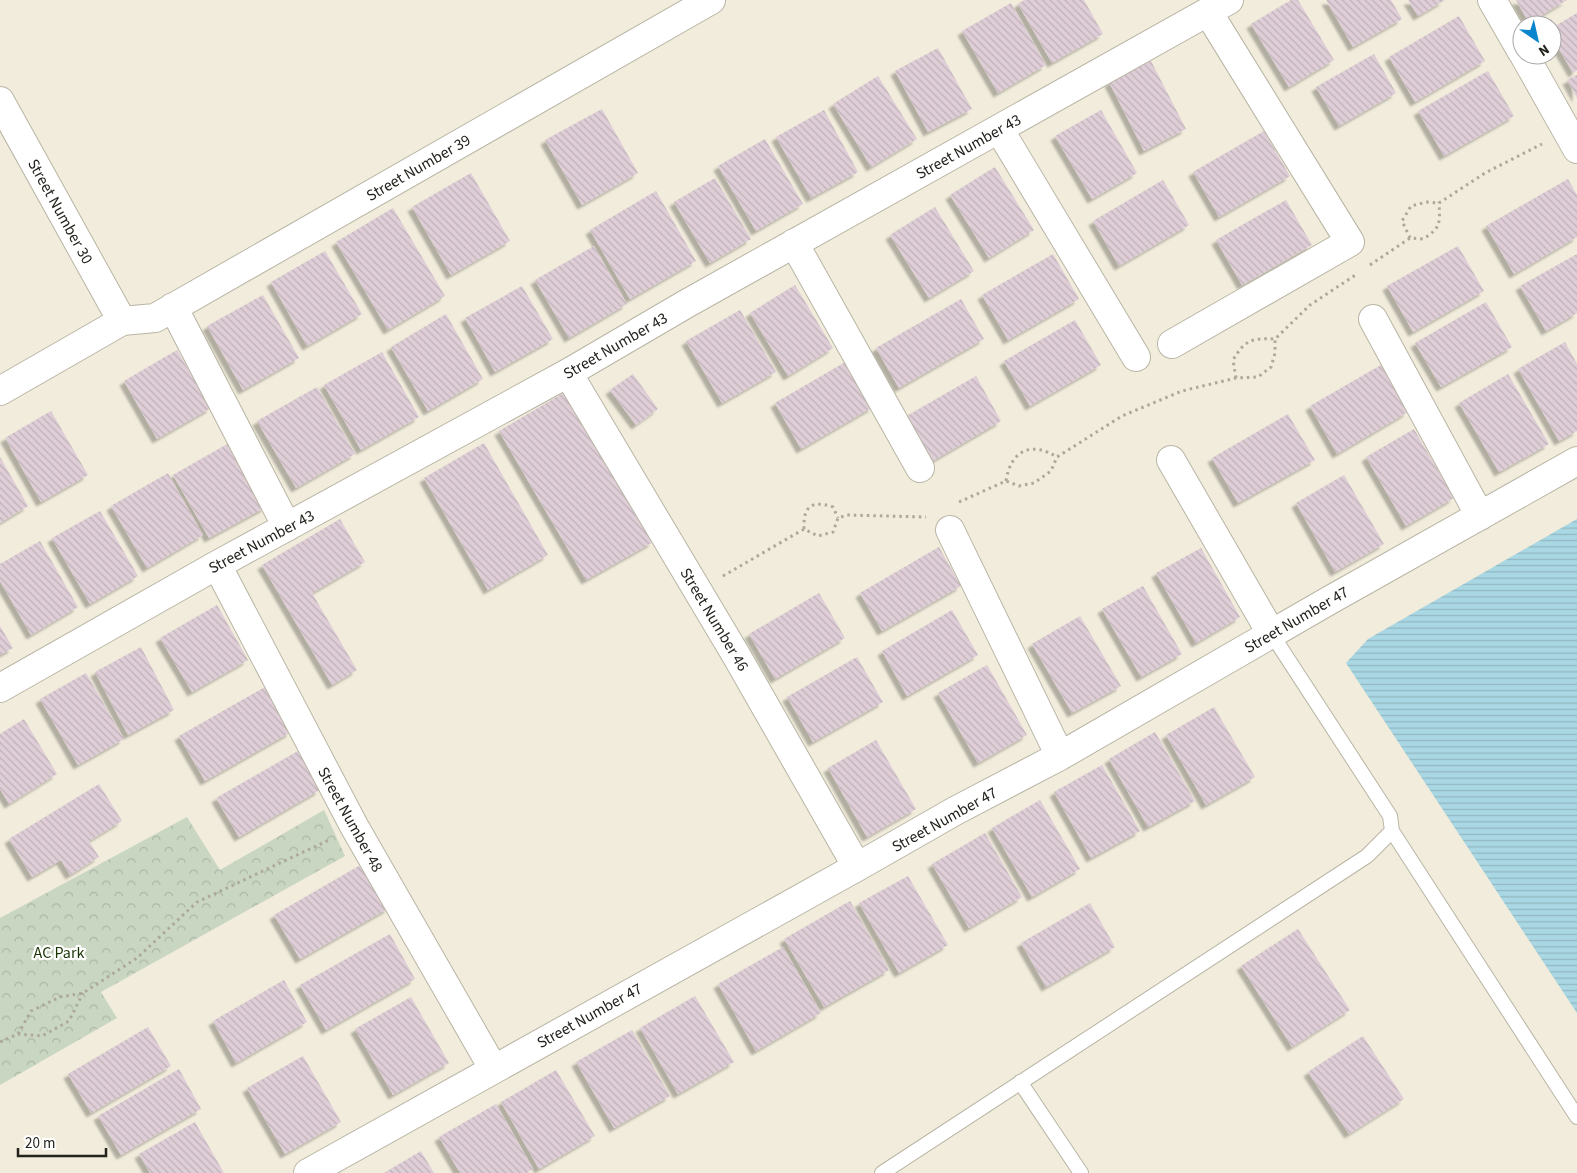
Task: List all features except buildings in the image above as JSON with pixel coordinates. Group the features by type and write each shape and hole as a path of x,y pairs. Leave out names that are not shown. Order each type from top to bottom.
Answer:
{"street":[{"name":"Street Number 39","path":"122,322 155,318 711,0"},
{"path":"1492,0 1512,35"},
{"path":"1172,344 1350,242 1218,6"},
{"name":"Street Number 43","path":"0,688 217,565 568,374 794,243 1218,6"},
{"path":"1529,65 1572,140"},
{"name":"Street Number 30","path":"0,101 122,322"},
{"path":"999,129 1136,357"},
{"path":"794,243 920,468"},
{"path":"173,307 287,528"},
{"path":"1373,319 1480,516"},
{"path":"0,391 122,322"},
{"name":"Street Number 46","path":"568,374 699,592 857,868"},
{"path":"1172,460 1271,633"},
{"name":"Street Number 47","path":"308,1173 493,1068 857,868 955,811 1060,756 1271,633 1577,461"},
{"path":"942,522 1060,756"},
{"name":"Street Number 48","path":"217,565 354,826 493,1068"}],"lane":[{"path":"1271,633 1390,816 1392,831 1577,1117"},
{"path":"882,1173 897,1169 1020,1082 1367,856 1392,831"},
{"path":"1020,1082 1081,1173"}],"path":[{"path":"1410,238 1402,221 1411,206 1439,203 1514,158 1572,140"},
{"path":"1236,378 1233,360 1242,345 1260,338 1274,339 1310,305 1410,238 1423,239 1435,231 1440,222 1439,203"},
{"path":"956,504 1006,481 1019,486 1034,483 1051,471 1057,458 1122,416 1182,391 1236,378 1258,377 1271,367 1275,353 1274,339"},
{"path":"1006,481 1008,468 1015,457 1032,448 1045,450 1057,458"},
{"path":"820,503 833,508 838,518 833,532 818,536 804,529 804,515 811,506 820,503"},
{"path":"838,518 847,515 926,517 942,522"},
{"path":"699,592 804,529"},
{"path":"18,1034 31,1011 60,997 84,993 137,958 197,902 354,826"},
{"path":"0,1042 18,1034 42,1036 69,1021 84,993"}],"green space":[{"name":"AC Park","path":"324,810 345,856 101,992 117,1018 0,1085 0,918 187,817 220,870"}],"water":[{"path":"1577,519 1577,1013 1346,663 1368,639"}]}
